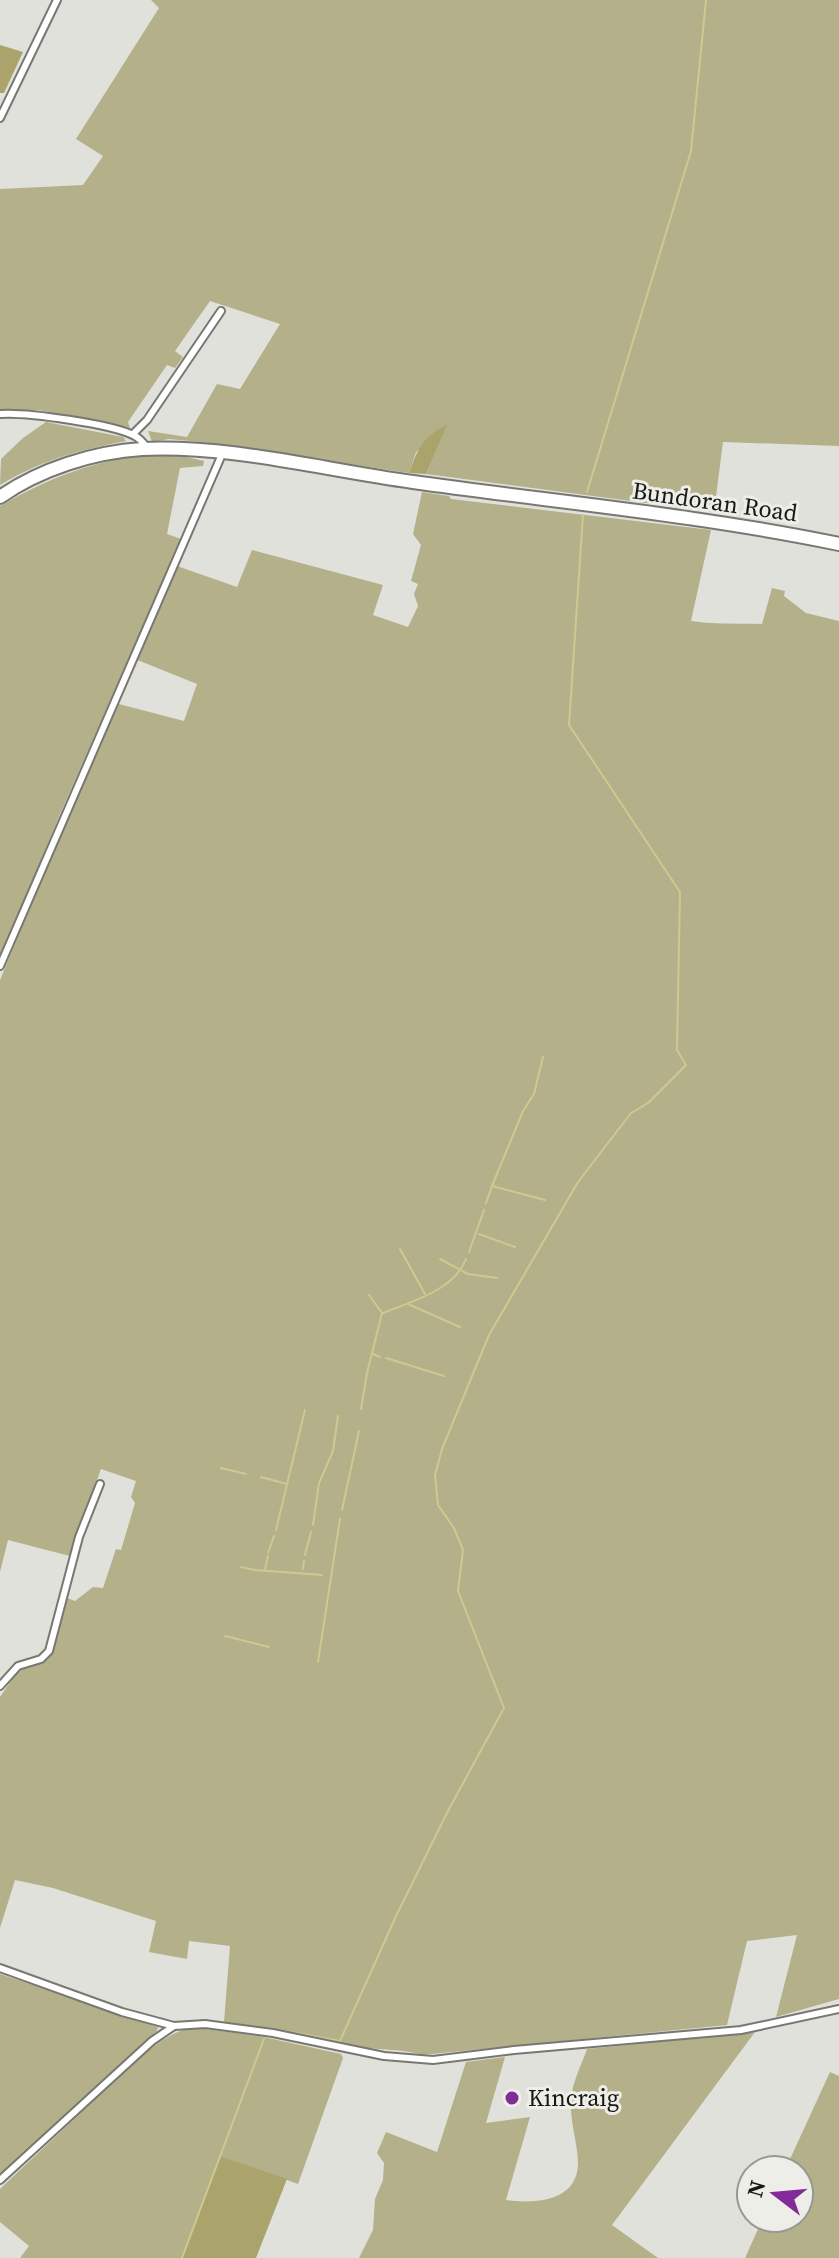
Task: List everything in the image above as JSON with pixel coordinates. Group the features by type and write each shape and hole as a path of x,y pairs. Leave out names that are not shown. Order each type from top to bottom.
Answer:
{"highway":[{"name":"Bundoran Road","path":"0,497 44,473 113,453 148,449 223,452 395,480 743,527 839,544"}],"street":[{"path":"0,118 57,0"},
{"path":"133,434 147,420 221,311"},
{"path":"0,414 24,413 133,434 148,449"},
{"path":"0,966 223,452"},
{"path":"0,1686 18,1666 41,1659 49,1651 79,1537 100,1484"},
{"path":"0,1968 122,2012 174,2026 205,2024 273,2033 384,2056 433,2060 741,2030 839,2009"},
{"path":"0,2180 152,2041 174,2026"}],"shaded area":[{"path":"151,0 839,0 839,446 723,442 714,512 426,474 447,426 416,452 409,473 200,442 169,439 152,442 148,431 187,437 217,384 240,389 280,324 210,301 175,351 183,357 175,368 167,365 128,422 130,428 38,410 0,410 0,189 83,185 103,156 76,139 159,8"},
{"path":"0,45 23,52 4,93 0,93"},
{"path":"46,422 123,437 126,441 61,457 0,485 1,459"},
{"path":"448,424 426,474 409,473 422,444"},
{"path":"137,456 182,456 204,461 203,466 180,468 167,534 181,539 0,959 0,506 66,474"},
{"path":"422,492 449,496 451,499 711,530 691,621 762,624 772,588 785,591 784,596 806,613 839,621 839,1999 776,2017 797,1935 747,1941 727,2025 422,2055 224,2022 230,1946 189,1941 187,1959 149,1952 156,1921 53,1888 15,1880 0,1928 0,1697 17,1672 48,1659 67,1598 75,1601 93,1587 103,1588 116,1549 121,1550 135,1503 131,1497 136,1481 101,1469 70,1556 8,1540 0,1572 0,980 115,703 184,721 197,684 135,659 177,566 237,587 252,550 383,585 373,615 408,627 418,606 414,594 418,584 411,581 421,545 413,534"},
{"path":"0,1974 158,2027 0,2175"},
{"path":"190,2027 259,2036 341,2054 343,2058 298,2184 220,2156 182,2258 20,2258 29,2246 0,2222 0,2189 137,2060 162,2041"},
{"path":"755,2032 612,2225 658,2258 359,2258 373,2230 375,2199 383,2180 384,2163 377,2153 386,2132 437,2152 466,2062 505,2057 486,2123 530,2117 506,2200 541,2200 562,2193 576,2177 578,2156 571,2096 587,2049"},
{"path":"830,2072 839,2076 839,2258 745,2258 756,2234 815,2234 815,2154 792,2154"},
{"path":"220,2156 287,2179 256,2258 182,2258"}],"waterway":[{"path":"587,492 691,151 706,0"},
{"path":"267,2028 340,2041 396,1916 504,1708 458,1591 463,1550 454,1528 438,1505 435,1475 442,1449 489,1335 578,1182 631,1113 648,1103 686,1065 677,1050 680,892 569,725 583,515"},
{"path":"492,1186 523,1111 534,1094 543,1057"},
{"path":"486,1203 492,1186 545,1200"},
{"path":"469,1252 484,1210"},
{"path":"479,1234 515,1247"},
{"path":"400,1249 425,1294"},
{"path":"440,1259 468,1274 497,1278"},
{"path":"383,1313 442,1287 460,1270 466,1259"},
{"path":"361,1409 382,1313 369,1295"},
{"path":"408,1304 460,1327"},
{"path":"373,1354 380,1357"},
{"path":"386,1358 444,1376"},
{"path":"276,1530 305,1410"},
{"path":"313,1525 319,1483 333,1451 338,1416"},
{"path":"342,1510 359,1431"},
{"path":"221,1468 246,1474"},
{"path":"261,1477 287,1484"},
{"path":"318,1662 340,1519"},
{"path":"305,1555 311,1532"},
{"path":"268,1553 274,1536"},
{"path":"265,1569 268,1556"},
{"path":"303,1569 304,1561"},
{"path":"241,1567 322,1575"},
{"path":"225,1636 269,1647"},
{"path":"182,2258 264,2039"}],"place":[{"name":"Kincraig","path":"512,2098"}]}
